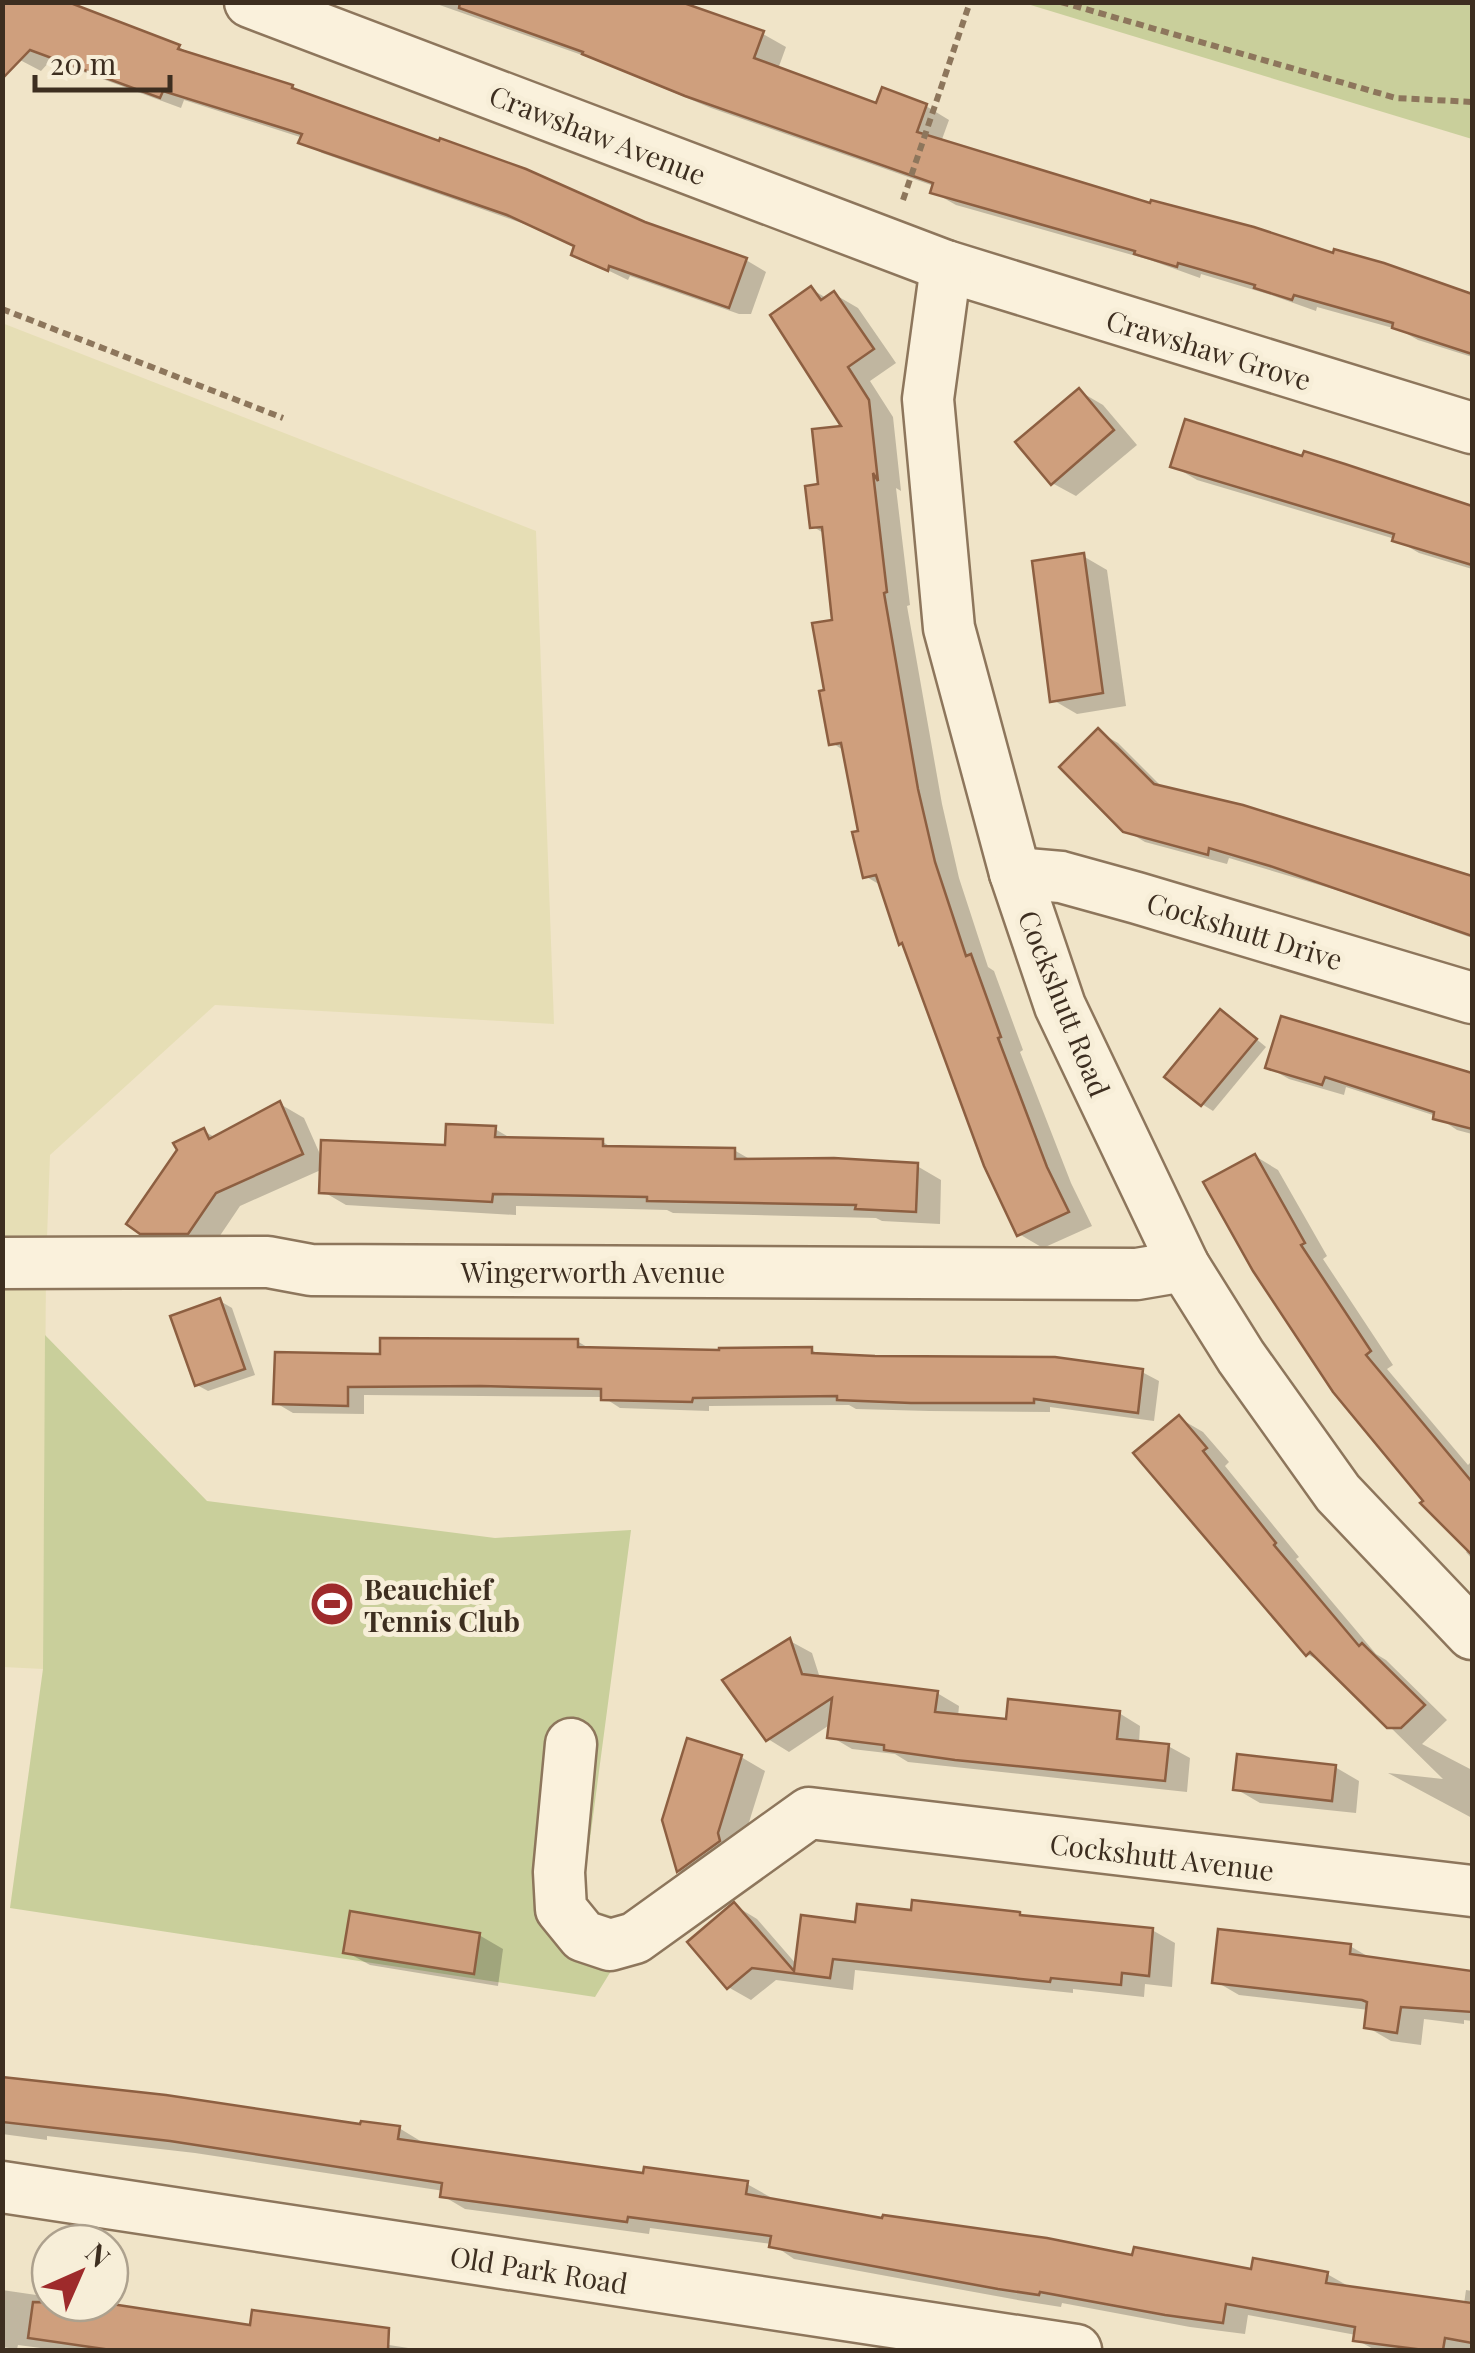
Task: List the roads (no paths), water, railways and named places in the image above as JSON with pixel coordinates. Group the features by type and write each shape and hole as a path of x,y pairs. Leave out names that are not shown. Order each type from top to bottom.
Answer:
{"street":[{"name":"Crawshaw Avenue","path":"250,2 946,266"},
{"name":"Crawshaw Grove","path":"946,266 1472,428"},
{"name":"Cockshutt Road","path":"946,266 928,399 949,628 1014,873 1060,1006 1184,1266 1241,1356 1338,1493 1472,1634"},
{"name":"Cockshutt Drive","path":"1014,873 1061,877 1472,998"},
{"name":"Wingerworth Avenue","path":"2,1263 268,1262 311,1270 1137,1274 1184,1266"},
{"name":"Cockshutt Avenue","path":"570,1744 559,1872 560,1909 583,1936 610,1945 636,1938 809,1812 1472,1892"},
{"name":"Old Park Road","path":"2,2188 1076,2350"}],"place":[{"name":"Beauchief Tennis Club","path":"332,1604"}]}
